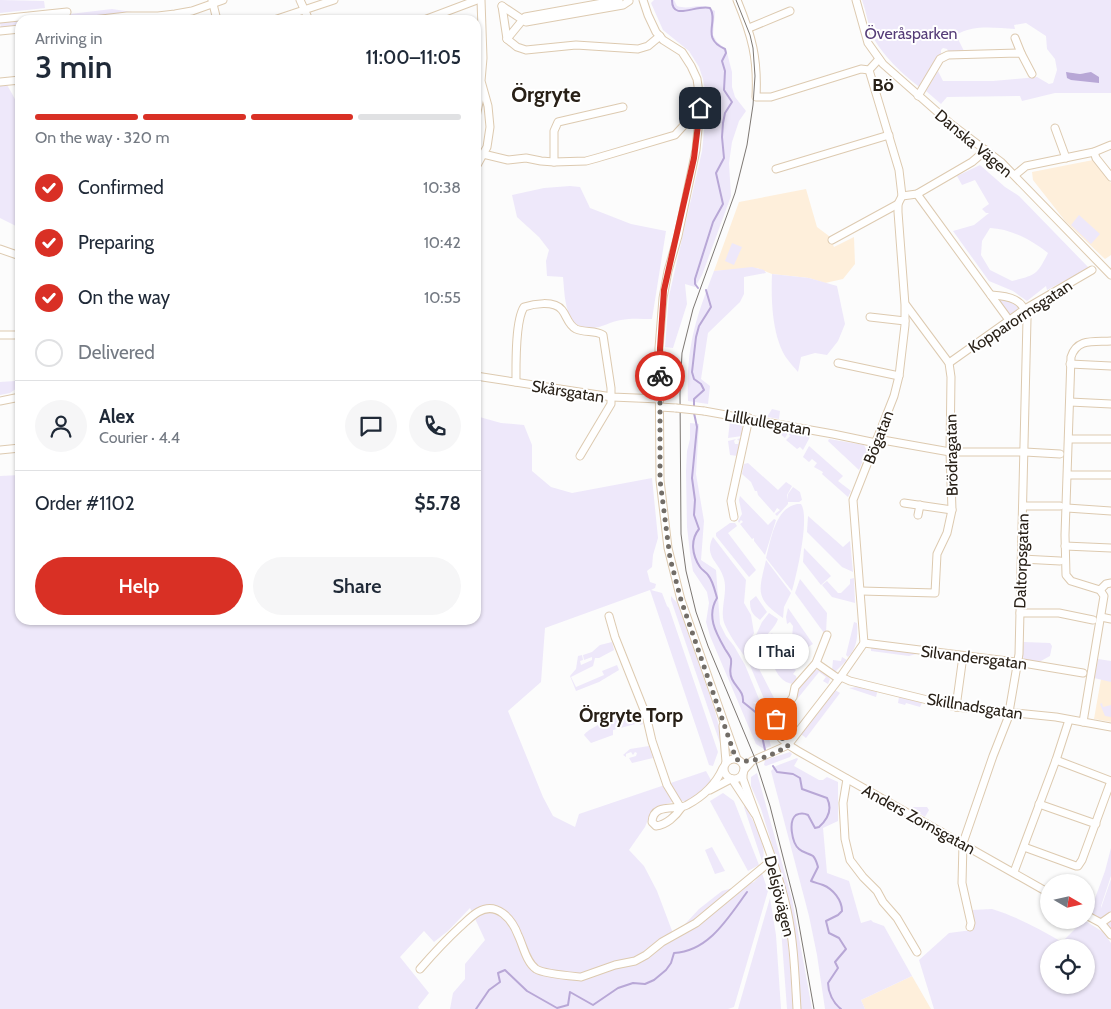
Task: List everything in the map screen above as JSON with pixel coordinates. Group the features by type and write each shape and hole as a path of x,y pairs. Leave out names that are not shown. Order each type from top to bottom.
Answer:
{"street":[{"path":"167,15 192,11 212,2 223,0"},
{"path":"300,0 307,15"},
{"path":"288,15 334,0"},
{"path":"437,15 477,0"},
{"path":"480,15 481,0"},
{"path":"507,39 525,17 619,0"},
{"path":"575,7 623,5 628,0 634,0"},
{"path":"643,0 652,23 660,36 682,52 692,66 698,84 700,108 694,158 664,290 660,348 660,480 669,553 681,600 723,723 743,772"},
{"path":"737,0 755,50 756,97 771,97 861,69 869,70"},
{"name":"Danska Vägen","path":"856,0 868,42 879,59 918,96 1015,175 1047,211 1111,275"},
{"path":"212,2 216,15"},
{"path":"523,20 502,6 507,39 517,47 528,50 576,45 638,49 648,46 660,36"},
{"path":"748,28 790,10"},
{"path":"38,15 67,12"},
{"path":"0,19 15,17"},
{"path":"0,31 15,30"},
{"path":"1015,38 1032,74"},
{"path":"918,96 940,59 944,56 1021,53"},
{"path":"869,70 879,59"},
{"path":"832,240 898,204 902,196 899,170 869,70"},
{"path":"0,82 15,80"},
{"path":"481,81 488,106 490,127 488,141 481,158"},
{"path":"554,162 554,131 558,122 622,107"},
{"path":"483,154 504,159 526,158 554,162 586,161 671,136 682,129 691,110 700,108"},
{"path":"1054,128 1066,158"},
{"path":"776,169 888,135"},
{"path":"1015,175 1026,166 1094,152 1111,145"},
{"path":"902,196 917,194 978,158 986,150"},
{"path":"1094,152 1096,158 1111,177"},
{"path":"917,194 1009,320"},
{"name":"Bögatan","path":"864,643 853,500 894,396 899,376 905,323 905,305 898,204"},
{"path":"0,248 15,254"},
{"name":"Kopparormsgatan","path":"949,363 1025,309 1092,270"},
{"path":"992,295 1011,298 1020,303 1025,309"},
{"path":"516,382 517,344 521,312 524,308 529,306 556,305 576,329 602,334 612,398 610,406 580,456"},
{"path":"905,305 949,363"},
{"name":"Daltorpsgatan","path":"970,926 971,923 962,883 962,843 1008,718 1018,662 1024,506 1027,319 1025,309"},
{"path":"870,317 920,324"},
{"path":"0,335 15,335"},
{"path":"1083,722 1104,596 1100,590 1071,581 1066,575 1063,507 1068,475 1070,364 1072,352 1080,344 1111,341"},
{"path":"838,363 899,376"},
{"name":"Brödragatan","path":"861,591 934,594 938,554 947,533 952,510 950,452 951,377 949,363"},
{"path":"1070,364 1111,366"},
{"name":"Skårsgatan","path":"481,377 612,398 660,403"},
{"path":"0,401 15,398"},
{"path":"1070,402 1111,404"},
{"name":"Lillkullegatan","path":"660,403 676,408 749,418 950,452 1060,454"},
{"path":"734,517 731,501 749,418"},
{"path":"1069,439 1111,439"},
{"path":"0,450 15,448"},
{"path":"1068,475 1111,476"},
{"path":"904,503 952,510"},
{"path":"918,515 920,505"},
{"path":"1024,506 1111,510"},
{"path":"1065,546 1111,548"},
{"path":"1022,559 1060,561"},
{"path":"1100,590 1106,584 1111,584"},
{"path":"1020,613 1059,613 1093,620"},
{"path":"609,616 615,637 646,715 652,741 667,785 681,808 705,792 738,778 752,761"},
{"path":"1101,617 1111,619"},
{"path":"788,746 775,729 774,724 793,697 795,688 816,663 827,635"},
{"path":"705,792 731,759 752,761 788,746 864,643"},
{"name":"Silvandersgatan","path":"864,643 1018,662 1083,673"},
{"path":"956,706 963,656"},
{"name":"Skillnadsgatan","path":"816,663 840,678 956,706 1111,727"},
{"path":"1014,872 1056,760 1068,720"},
{"path":"723,723 726,775 732,779"},
{"name":"Anders Zornsgatan","path":"788,746 1040,888"},
{"path":"1024,847 1078,866 1096,824 1111,781 1056,760"},
{"name":"Delsjövägen","path":"743,772 784,896 791,931 797,1009"},
{"path":"847,778 843,803 845,845 850,860 897,918 917,952"},
{"name":"Delsjövägen","path":"732,779 756,815"},
{"path":"1039,804 1096,824"},
{"path":"420,969 445,941 471,917 487,909 502,912 508,916 518,933 529,962 537,970 581,977 615,965 640,959 662,942 691,926 714,909 772,860"},
{"path":"1101,923 1111,916"},
{"path":"1095,920 1101,923 1111,935"}],"shaded area":[{"path":"1066,72 1080,74 1091,72 1099,77 1099,83 1071,80 1067,78"},
{"path":"1093,160 1111,183 1111,255 1105,259 1066,222 1033,180 1032,172"},
{"path":"806,189 817,227 829,236 834,247 854,237 855,264 843,279 825,283 809,278 772,274 757,268 714,271 739,202"},
{"path":"1101,679 1111,681 1111,722 1094,719"},
{"path":"912,976 931,1009 865,1009 861,1000"}],"green space":[{"path":"0,0 44,1 45,8 0,13"},
{"path":"654,0 674,0 677,6 704,6 715,11 713,35 717,42 726,49 732,72 732,87 735,97 746,111 739,121 732,142 729,163 731,196 702,275 695,287 685,284 687,304 673,348 665,347 669,296 702,151 707,101 699,67 689,51 663,30 651,3"},
{"name":"Överåsparken","path":"862,0 1111,0 1111,93 1055,93 1022,101 1020,96 947,97 941,104 926,91 938,71 943,81 993,81 1037,77 1049,84 1053,83 1057,70 1055,59 1047,49 1046,36 1026,23 1014,25 1015,29 970,29 956,35 964,51 949,52 943,48 921,88 907,77 881,50 872,35","holes":["1067,72 1084,73 1099,82 1088,81"]},
{"path":"112,9 132,12 109,15 70,14"},
{"path":"15,21 15,27 1,28 0,23"},
{"path":"6,83 15,99 15,226 0,218 0,84"},
{"path":"980,165 1005,187 1019,196 1089,268 1047,290 1046,286 1027,301 1013,291 989,281 953,231 974,225 989,213 982,209 989,204 975,180 962,185 957,176","holes":["990,228 1021,236 1048,253 1035,273 1012,281 990,270 981,255 982,241"]},
{"path":"580,187 590,208 631,224 666,231 652,319 625,319 591,328 582,327 571,317 566,302 563,277 547,276 546,261 549,250 539,237 517,217 512,195 544,188"},
{"path":"1079,215 1100,234 1091,244 1071,225"},
{"path":"732,243 742,247 734,265 725,261"},
{"path":"752,267 764,270 766,273 744,277 744,294 740,302 708,333 701,379 710,386 708,404 688,401 690,349 693,334 714,271"},
{"path":"772,274 809,278 837,286 845,324 838,341 827,355 815,353 801,357 798,372 785,356 777,337 772,305"},
{"path":"998,298 1012,301 1018,306 1017,313 1010,317"},
{"path":"15,381 15,390 10,393 0,395 0,382"},
{"path":"772,409 780,411 779,419 767,417"},
{"path":"481,417 501,423 524,425 532,445 532,471 551,487 572,493 652,478 658,538 652,567 647,571 650,582 656,584 655,588 651,590 662,593 669,608 718,752 713,766 709,765 650,590 545,628 541,682 508,711 543,797 553,816 575,827 579,814 706,771 712,782 686,802 679,800 656,807 651,812 645,827 629,850 644,866 657,891 674,936 699,909 722,891 754,882 762,873 768,891 734,1007 728,1009 450,1009 453,993 465,979 465,964 485,940 470,908 448,931 434,942 424,931 400,957 429,993 418,1007 419,1009 0,1009 0,476 15,475 15,625 481,625"},
{"path":"730,421 739,422 742,426 742,436 728,438"},
{"path":"690,423 699,424 696,474 704,521 701,560 716,570 720,624 745,665 761,704 753,702 762,709 773,734 769,739 771,746 764,749 756,744 710,636 706,622 709,603 707,592 693,571 687,527 686,471"},
{"path":"779,430 809,435 810,437 803,450 800,447 797,449 786,440 790,436 788,433 785,438 779,433"},
{"path":"742,438 738,456 730,455 728,441 736,439 734,441 735,444 738,444 739,441 737,439"},
{"path":"829,439 864,445 867,451 859,470 828,441"},
{"path":"809,446 843,476 838,481 851,491 848,497 822,474 823,472 814,467 817,463 812,459 809,462 803,457"},
{"path":"748,463 778,490 786,482 792,486 787,495 787,500 788,494 793,487 800,492 802,500 799,502 788,502 777,516 775,514 780,510 777,508 774,513 758,495 757,491 755,491 751,482 742,474 744,464"},
{"path":"740,496 768,525 774,519 776,520 765,555 754,541 754,538 752,539 740,524 743,522 741,520 739,523 738,521 742,514"},
{"path":"801,504 804,521 792,591 766,558 772,534 779,518 790,507"},
{"path":"808,516 843,547 850,541 853,572 842,567 807,532"},
{"path":"730,523 735,523 737,526 728,533 756,570 749,577 716,536 716,533"},
{"path":"713,537 746,580 744,603 751,615 754,633 747,646 746,658 729,634 723,620 725,585 722,573 711,555 710,544"},
{"path":"804,548 831,576 821,585 803,562"},
{"path":"766,560 791,593 784,607 783,618 767,605 761,593"},
{"path":"854,578 855,603 832,597 822,585 827,581 838,593 841,593 850,584 850,579"},
{"path":"800,579 827,613 826,633 824,633 795,593"},
{"path":"671,596 678,604 714,708 723,741 722,749 671,600"},
{"path":"756,596 767,612 760,620 753,614 750,607 750,601"},
{"path":"788,608 813,644 808,647 804,642 799,645 803,651 801,651 792,638 793,626 790,622 787,624"},
{"path":"769,613 778,619 776,623 764,640 761,649 751,646 762,622"},
{"path":"854,622 857,623 856,642 848,657 846,655"},
{"path":"772,633 783,653 796,670 793,674 797,680 793,684 784,681 778,675 770,659 772,658 765,649 766,640"},
{"path":"612,642 614,650 599,658 595,658 593,666 571,677 576,687 604,675 602,671 617,665 619,670 599,682 576,691 570,676 576,669 578,656 582,655 581,665 592,660 592,657 584,660 583,655 592,652 600,645"},
{"path":"1024,642 1050,643 1052,646 1050,656 1039,662 1024,660 1022,654"},
{"path":"871,646 920,653 909,656 871,651"},
{"path":"749,649 761,652 753,657 775,700 767,706 749,663"},
{"path":"842,657 847,660 835,672 832,670 833,660 841,661"},
{"path":"1098,659 1111,661 1111,682 1094,678"},
{"path":"815,670 827,675 830,679 828,684 823,681 826,677 819,672 798,698 795,696 796,691"},
{"path":"857,687 877,692 876,697 849,688"},
{"path":"835,690 840,693 806,738 801,734"},
{"path":"899,697 922,703 920,707 906,703 905,705 898,703"},
{"path":"1102,703 1103,707 1111,705 1111,717 1105,716 1100,704"},
{"path":"637,711 643,724 640,725 639,723 613,730 613,735 591,743 584,735 601,724"},
{"path":"649,746 653,758 632,763 629,758 636,756 637,753 635,752 633,755 631,752 626,754 626,757 623,755 630,749"},
{"path":"790,752 792,754 790,757 766,766 764,765 765,760"},
{"path":"797,758 794,766 819,780 827,777 838,782 838,821 823,828 827,873 849,881 861,923 871,920 884,926 912,976 861,1000 865,1009 825,1009 809,916 771,771 776,766"},
{"path":"757,773 792,899 812,1009 801,1009 793,919 785,886 761,809 751,786 751,777"},
{"path":"723,793 734,801 759,865 748,871 710,801"},
{"path":"744,807 762,841 764,856 762,861"},
{"path":"911,807 927,807 929,810 925,817"},
{"path":"712,847 725,871 715,874 705,850"},
{"path":"1111,848 1111,876 1101,908 1111,879 1111,933 1095,916 1095,898"},
{"path":"768,865 780,898 786,930 793,1009 787,1009 780,915 765,866"},
{"path":"770,898 776,935 781,1009 738,1009"},
{"path":"992,909 1011,916 1056,939 1040,939 1040,994 1095,994 1095,939 1065,939 1075,929 1095,929 1095,927 1103,932 1111,943 1111,1009 934,1009 919,960 949,933 972,930 974,926 972,910"}],"waterway":[{"path":"672,0 673,6 676,10 680,11 704,7 710,8 713,19 713,40 725,49 726,53 722,61 725,71 724,90 732,102 725,113 723,123 724,158 716,173 723,204 713,222 695,279 695,284 698,288"},
{"path":"694,408 694,399 704,390 701,384 694,379 692,372 699,326 711,307 706,290"},
{"path":"694,413 697,427 692,478 695,500 694,515 699,529 694,538 694,553 697,562 710,577 715,589 717,598 712,611 712,618 718,637 731,659 730,674 732,679 741,692 743,702 764,719 768,729 762,736 765,750"},
{"path":"773,766 777,772 793,774 800,778 802,789 827,798 829,802 829,814 819,827 815,828 808,815 800,814 796,815 792,822 792,832 794,842 801,850 813,856 818,867 811,881 830,889 839,899 842,907 842,911 838,915 826,921 829,933 839,938 846,949 835,962 838,968 828,983 831,997 841,1009"},
{"path":"476,1009 489,990 500,982 498,973 505,970 527,991 557,1008 568,1005 570,992 593,1005 618,988 633,983 645,984 654,980 666,970 671,963 674,953 698,946 716,932 747,892"}],"tram line":[{"path":"736,0 750,35 753,48 755,76 753,105 747,145 735,193 693,309 682,353 680,393 681,534 686,571 696,612 708,646 754,756 770,806 796,908 814,1009"}],"way so far":[{"path":"660,376 660,480 668,548 681,600 736,759 752,761 788,746 774,727 776,719"}],"place":[{"name":"I Thai","path":"776,719"}],"district":[{"name":"Bö","path":"883,85"},
{"name":"Örgryte","path":"546,95"},
{"name":"Örgryte Torp","path":"631,715"}],"route":[{"path":"660,376 664,290 694,158 700,108"}]}
